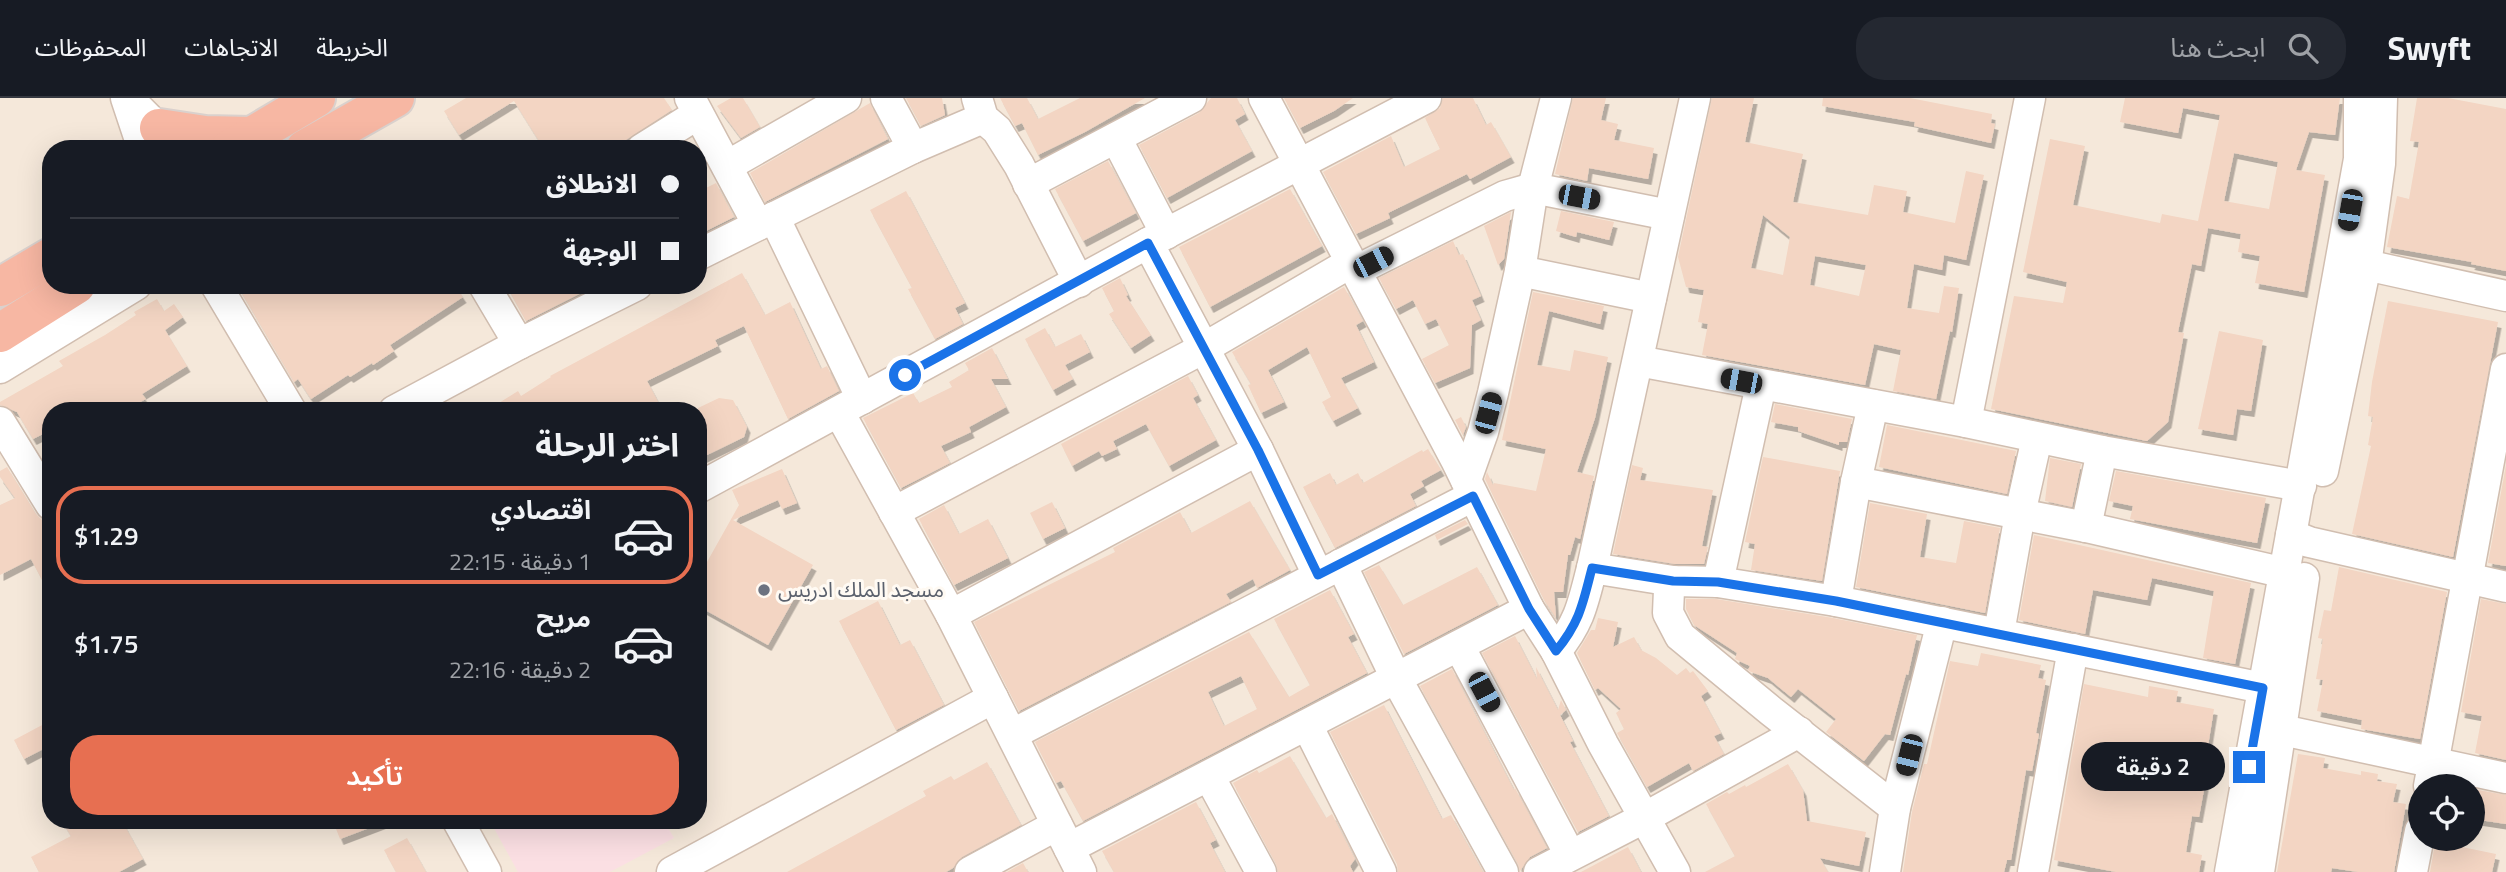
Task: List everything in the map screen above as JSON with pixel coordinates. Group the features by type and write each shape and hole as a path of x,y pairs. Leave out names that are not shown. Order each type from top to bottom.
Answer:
{"highway":[{"path":"244,140 316,98"},
{"path":"321,140 395,98"},
{"path":"173,140 205,135 231,140"},
{"path":"0,288 42,262"},
{"path":"0,332 61,294"}],"street":[{"path":"127,98 158,140"},
{"path":"715,159 846,98"},
{"path":"887,98 914,148"},
{"path":"1028,184 1191,98"},
{"path":"1264,98 1470,488 1529,609 1556,651 1603,744 1675,872"},
{"path":"707,483 1157,239 1426,98"},
{"path":"1013,734 1330,570 1470,488 1520,271 1533,188 1556,98"},
{"path":"1556,651 1575,627 1581,612 1695,98"},
{"path":"1966,422 2029,98"},
{"path":"2259,872 2282,730 2300,538 2301,486 2359,159 2359,98"},
{"path":"2230,872 2286,573 2300,538 2366,265 2381,164 2382,98"},
{"path":"653,140 694,106 715,159 766,221 850,405 894,512 1013,734 1069,849"},
{"path":"707,250 914,148 980,108 998,130 1019,165 1079,282"},
{"path":"1116,138 1204,348 1258,450 1396,678 1503,872"},
{"path":"894,512 1352,267 1505,196 1533,188 1669,215"},
{"path":"2366,265 2506,296"},
{"path":"1520,271 1651,298"},
{"path":"0,368 121,294"},
{"path":"220,294 286,402"},
{"path":"491,294 519,344"},
{"path":"411,402 619,294"},
{"path":"1638,361 1966,422 2102,451 2301,486"},
{"path":"2282,730 2431,774 2506,369"},
{"path":"1718,582 1760,385"},
{"path":"1836,601 1856,482 1873,405"},
{"path":"0,422 42,490"},
{"path":"1999,634 2020,514 2037,438"},
{"path":"951,615 1258,450"},
{"path":"2086,527 2102,451"},
{"path":"1856,482 2086,527 2286,573"},
{"path":"2300,538 2506,587"},
{"path":"1592,568 1673,581 1718,582 1836,601 2263,688"},
{"path":"1673,581 1669,590 1668,613 1680,636 1895,808"},
{"path":"970,872 1069,849 1529,609"},
{"path":"1885,872 1895,808 1942,622"},
{"path":"1459,646 1570,855"},
{"path":"2033,872 2073,649"},
{"path":"672,872 993,698"},
{"path":"1307,725 1381,872"},
{"path":"1539,872 1644,818 1799,732"},
{"path":"1209,776 1261,872"},
{"path":"2485,777 2506,778"},
{"path":"462,829 486,872"},
{"path":"2412,872 2416,851"}],"shaded area":[{"path":"0,98 2506,98 2506,872 0,872"},
{"path":"494,829 669,829 674,838 610,872 518,872"}],"building":[{"path":"466,98 664,98 672,110 626,140 538,140 514,101 459,135 444,111"},
{"path":"731,98 743,98 760,127 741,138 717,106"},
{"path":"906,98 942,98 945,115 921,126"},
{"path":"1000,98 1027,98 1038,119 1080,98 1145,98 1038,155 1022,123 1015,126"},
{"path":"1211,98 1237,98 1245,114 1235,120 1252,151 1167,198 1139,145 1199,113"},
{"path":"1284,98 1353,98 1300,128"},
{"path":"1443,98 1473,98 1486,125 1491,122 1511,157 1470,179 1467,174 1388,213 1390,218 1356,234 1323,172 1391,136 1404,167 1440,149 1425,118 1440,108"},
{"path":"1573,98 1606,98 1601,120 1618,124 1614,140 1654,148 1648,179 1589,168 1587,181 1555,174"},
{"path":"1712,98 1754,98 1745,142 1803,154 1793,202 1868,215 1874,185 1907,191 1903,212 1955,223 1966,171 1984,175 1966,260 1944,255 1942,270 1914,264 1907,308 1939,313 1944,286 1959,288 1936,399 1893,391 1901,350 1874,344 1865,385 1702,355 1708,324 1698,322 1704,290 1686,287 1678,257","holes":["1763,215 1790,237 1783,275 1751,268","1815,256 1866,265 1859,296 1810,285"]},
{"path":"1823,98 1910,98 1992,114 1991,123 1995,124 1991,143 1914,126 1915,122 1822,106"},
{"path":"2125,98 2340,98 2335,135 2309,132 2296,170 2325,175 2304,292 2255,283 2260,256 2238,252 2241,234 2208,228 2201,266 2192,264 2178,332 2184,333 2168,422 2147,441 1991,409 2014,296 2063,303 2067,282 2023,272 2050,139 2085,146 2073,205 2160,223 2162,214 2198,221 2220,115 2183,108 2178,133 2120,122","holes":["2234,153 2278,162 2269,209 2224,201"]},
{"path":"2417,98 2448,98 2506,109 2506,271 2471,264 2472,262 2387,247 2397,196 2409,199 2419,142 2410,141"},
{"path":"870,103 888,139 765,202 750,173"},
{"path":"1108,161 1136,213 1083,241 1055,189"},
{"path":"716,183 734,217 707,230 707,188"},
{"path":"1290,189 1322,246 1210,307 1179,247"},
{"path":"906,191 965,303 955,308 963,324 935,339 908,289 912,288 870,210"},
{"path":"1561,211 1614,222 1609,240 1577,232 1576,237 1556,231"},
{"path":"1511,212 1504,259 1498,265 1484,226"},
{"path":"1453,241 1459,255 1463,254 1481,296 1472,300 1481,320 1472,325 1470,368 1435,383 1422,359 1449,345 1436,319 1425,324 1413,300 1396,309 1379,278"},
{"path":"742,273 765,315 790,302 821,369 827,366 839,391 788,419 744,326 715,340 718,346 647,381 658,402 500,402 518,391 521,396 550,376"},
{"path":"1120,278 1128,295 1126,296 1151,335 1131,348 1109,314 1114,311 1102,288"},
{"path":"1344,287 1363,321 1356,325 1374,362 1341,378 1358,408 1333,421 1322,402 1331,397 1307,347 1268,370 1284,402 1261,413 1248,385 1251,384 1232,352"},
{"path":"1533,292 1604,306 1600,324 1549,311 1537,365 1570,371 1574,350 1608,357 1595,418 1577,472 1594,476 1580,539 1575,537 1568,555 1563,592 1554,592 1556,618 1544,600 1485,479 1487,472 1493,485 1494,483 1536,491 1546,449 1502,440"},
{"path":"242,294 461,294 463,297 390,345 394,351 350,377 348,375 311,399 298,379 294,382"},
{"path":"511,294 579,294 526,321"},
{"path":"157,299 164,311 174,304 183,317 165,330 187,366 142,394 146,399 140,402 42,402 42,434 33,439 17,412 0,405 0,402 63,366 59,361 136,315 134,312"},
{"path":"2388,301 2498,322 2453,557 2352,534 2371,446 2368,445 2373,417 2368,416"},
{"path":"1045,328 1055,347 1081,334 1090,352 1065,365 1073,379 1053,390 1025,339"},
{"path":"2219,331 2263,340 2251,411 2237,409 2233,435 2198,429"},
{"path":"992,348 1008,379 991,379 1006,407 969,427 971,432 941,446 950,463 901,488 863,418 913,393 919,403 952,387 949,382 969,370 965,363"},
{"path":"1188,376 1198,395 1193,398 1216,440 1169,466 1146,424 1113,441 1117,449 1102,456 1099,451 1072,466 1061,444"},
{"path":"719,398 733,400 747,427 744,437 707,455 707,404"},
{"path":"1775,404 1852,419 1847,442 1839,442 1839,445 1798,431 1798,427 1771,422"},
{"path":"1461,417 1466,427 1463,435 1455,420"},
{"path":"1887,425 2016,451 2007,494 1879,467"},
{"path":"1428,449 1441,470 1421,481 1424,486 1410,494 1416,506 1335,548 1303,487 1330,473 1336,485 1358,473 1363,483"},
{"path":"1763,457 1840,471 1822,581 1751,570 1755,544 1745,542"},
{"path":"2050,458 2081,464 2072,507 2045,501"},
{"path":"1632,465 1643,468 1640,480 1713,490 1702,546 1708,547 1704,564 1675,564 1613,554"},
{"path":"2506,465 2506,566 2488,563"},
{"path":"7,467 42,520 42,580 31,559 0,575 0,505 15,498 0,477 0,471"},
{"path":"782,469 797,503 782,509 778,500 733,520 813,565 768,645 707,611 707,562 739,505 732,490"},
{"path":"2116,471 2266,498 2257,543 2130,519 2133,506 2109,501"},
{"path":"1250,501 1290,570 1257,588 1253,579 1226,594 1231,602 1019,711 974,622 1115,552 1113,548 1180,512 1191,533"},
{"path":"1052,502 1065,528 1043,539 1030,513"},
{"path":"1870,503 1927,514 1920,557 1956,563 1964,521 2000,528 1985,613 1856,587"},
{"path":"944,505 959,534 988,519 1008,558 954,585 919,519"},
{"path":"1465,520 1468,524 1437,540 1435,535"},
{"path":"2034,535 2251,583 2235,664 2203,658 2214,591 2182,584 2152,578 2147,600 2093,590 2085,634 2019,620"},
{"path":"1379,565 1403,605 1477,567 1498,605 1404,654 1364,572"},
{"path":"2339,567 2447,592 2420,739 2361,729 2362,720 2317,711 2323,680 2316,679 2323,639 2318,638 2324,610 2331,611"},
{"path":"1330,590 1354,634 1348,637 1367,673 1083,821 1061,781 1056,783 1035,742 1249,632 1289,697 1310,685 1274,619","holes":["1241,676 1257,709 1224,726 1208,692"]},
{"path":"1686,599 1716,599 1917,635 1890,735 1885,734 1864,761 1826,732 1836,719 1798,689 1791,697 1768,678 1751,672 1748,670 1750,666 1735,659 1737,653 1694,625 1686,609"},
{"path":"2481,599 2506,604 2506,760 2475,753 2482,716 2461,712"},
{"path":"878,601 900,645 910,640 944,705 896,730 839,621"},
{"path":"1598,618 1618,622 1613,647 1634,637 1641,650 1677,675 1686,668 1690,673 1693,671 1708,691 1701,696 1721,733 1714,736 1724,754 1693,771 1689,763 1647,787 1617,733 1624,729 1616,713 1621,709 1598,688 1595,690 1577,653 1591,630 1595,630"},
{"path":"1515,636 1537,679 1536,667 1558,710 1561,700 1566,710 1560,715 1573,741 1570,742 1609,816 1578,832 1482,653"},
{"path":"1981,653 2041,665 2038,678 2046,680 2032,771 2026,770 2011,860 2007,860 2004,872 1903,872 1912,812 1924,764 1927,764 1950,661 1978,666"},
{"path":"1452,669 1547,848 1530,857 1520,871 1420,686"},
{"path":"2084,684 2148,697 2149,686 2178,691 2176,702 2214,709 2208,746 2212,747 2199,817 2192,816 2186,852 2202,855 2199,872 2116,872 2054,860"},
{"path":"1384,705 1442,819 1451,815 1483,872 1398,872 1397,864 1330,732"},
{"path":"42,725 42,750 24,759 14,740"},
{"path":"2298,754 2325,758 2323,768 2361,775 2361,771 2378,774 2377,781 2397,784 2393,802 2406,804 2394,872 2358,872 2332,868 2331,872 2277,872"},
{"path":"1290,756 1326,818 1332,814 1355,859 1350,866 1353,872 1278,872 1233,783"},
{"path":"987,762 1021,825 962,857 946,872 787,872 926,796 923,791 951,776 954,780"},
{"path":"1788,764 1803,790 1807,821 1866,832 1859,866 1820,858 1828,872 1705,872 1735,856 1706,804 1727,792 1729,794 1745,785 1746,787"},
{"path":"2485,791 2506,795 2506,824 2485,821"},
{"path":"1196,802 1216,840 1210,843 1225,872 1114,872 1102,851"},
{"path":"67,829 126,829 143,859 119,872 39,872 31,857 71,836"},
{"path":"336,829 366,829 340,839"},
{"path":"407,838 426,872 396,872 384,850"},
{"path":"1628,847 1641,872 1581,872"},
{"path":"2434,851 2481,851 2496,854 2492,872 2430,872"},
{"path":"1023,863 1028,872 1007,872"}],"place":[{"name":"مسجد الملك ادريس","path":"764,590"}],"route":[{"path":"905,375 1148,243 1258,450 1318,575 1473,496 1529,609 1556,651 1575,627 1592,568 1673,581 1718,582 1836,601 2263,688 2249,767"}]}
